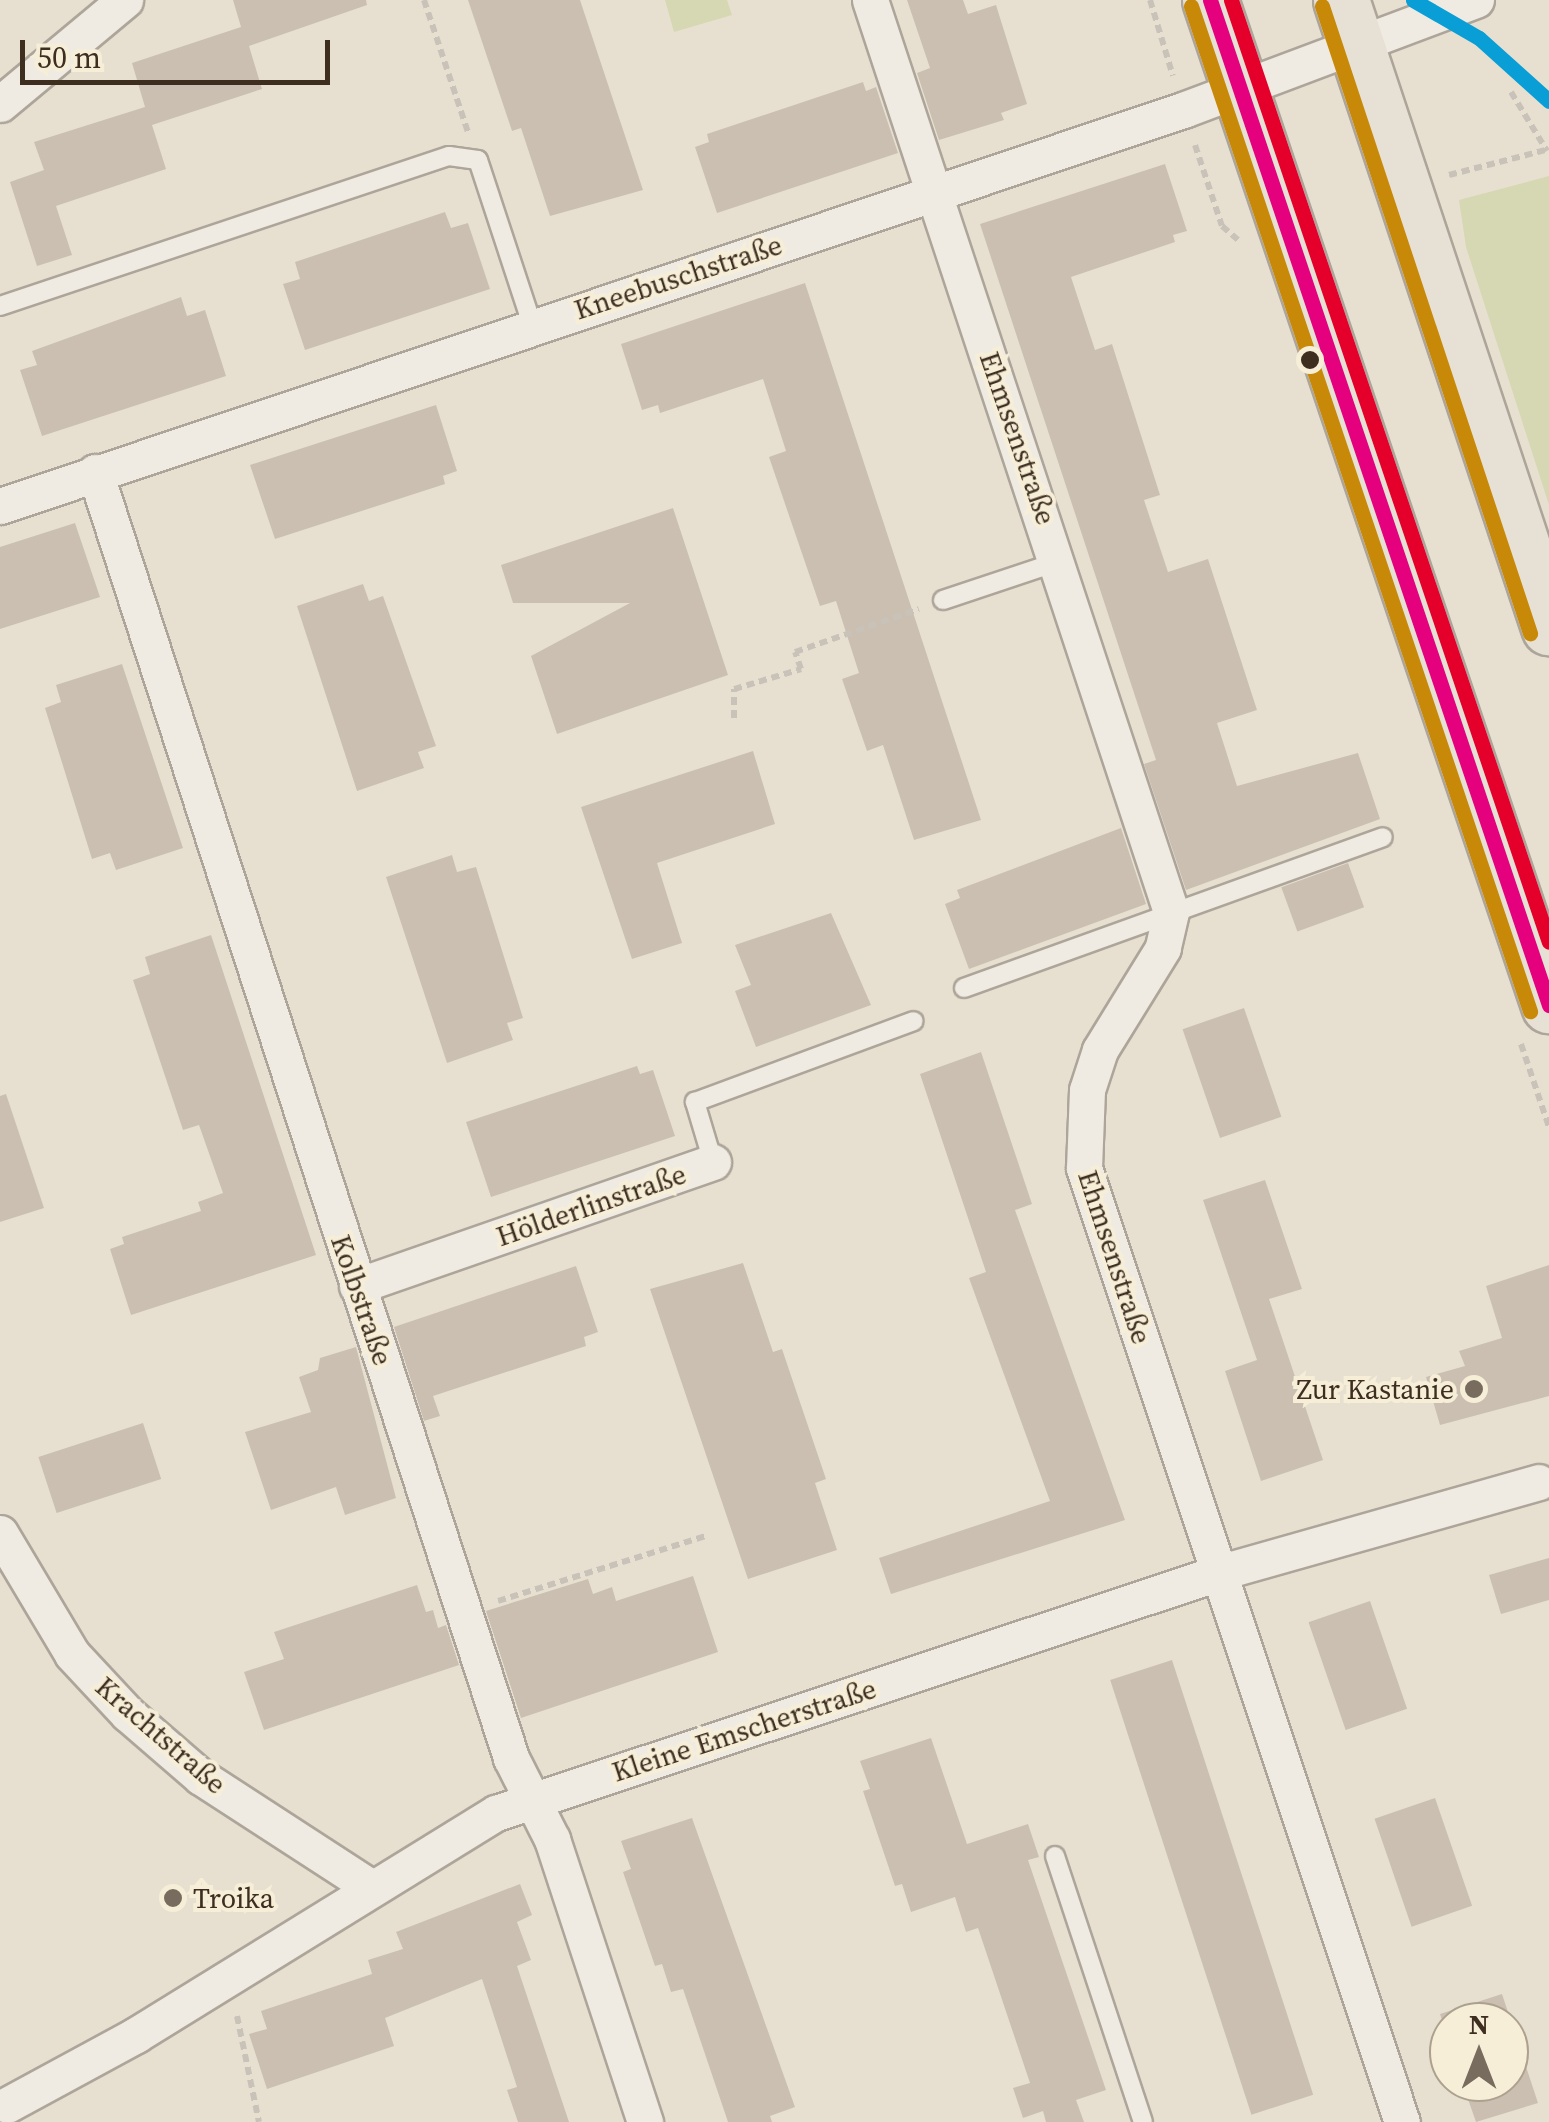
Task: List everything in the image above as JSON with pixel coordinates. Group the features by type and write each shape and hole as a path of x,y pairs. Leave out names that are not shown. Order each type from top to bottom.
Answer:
{"main road":[{"path":"1210,0 1549,1005"},
{"path":"1348,23 1549,627"}],"street":[{"path":"0,104 125,0"},
{"name":"Ehmsenstraße","path":"870,0 1060,561 1171,912 1163,948 1100,1050 1081,1130 1084,1168 1402,2122"},
{"name":"Kneebuschstraße","path":"0,506 532,324 1183,110 1241,89 1348,23 1476,0"},
{"name":"Kolbstraße","path":"94,472 357,1286 468,1610 511,1758 533,1799 644,2122"},
{"name":"Hölderlinstraße","path":"357,1286 714,1162"},
{"name":"Kleine Emscherstraße","path":"7,2105 226,1979 496,1813 1221,1572 1545,1479"},
{"name":"Krachtstraße","path":"0,1533 72,1654 128,1714 200,1777 372,1888"}],"lane":[{"path":"0,306 449,156 478,160 532,324"},
{"path":"943,600 1060,561"},
{"path":"964,988 1383,838"},
{"name":"Hölderlinstraße","path":"714,1162 694,1102 914,1020"},
{"path":"1055,1856 1142,2122"}],"path":[{"path":"424,0 478,160"},
{"path":"1150,0 1183,110"},
{"path":"1448,176 1548,151 1510,92"},
{"path":"734,718 734,689 802,669 795,652 943,600"},
{"path":"468,1610 706,1536"},
{"path":"226,1979 254,2074 259,2122"}],"green space":[{"path":"665,0 727,0 732,15 674,32"},
{"path":"1549,176 1549,505 1466,247 1459,200"}],"building":[{"path":"233,0 366,0 367,5 249,46 262,89 152,125 166,169 56,206 72,255 37,266 10,182 44,170 34,142 145,107 132,63 241,27"},
{"path":"468,0 580,0 643,190 550,216 521,128 512,131"},
{"path":"907,0 963,0 968,14 996,5 1027,104 1001,113 1004,120 939,140 917,73 930,68"},
{"path":"863,82 866,91 876,87 898,153 717,213 695,147 709,142 707,134"},
{"path":"1165,164 1187,231 1173,235 1175,242 1071,277 1095,350 1112,344 1160,495 1144,500 1168,572 1208,559 1257,710 1217,723 1237,786 1358,753 1380,819 1186,890 1144,764 1156,760 980,224"},
{"path":"445,212 451,228 468,223 490,289 305,350 283,284 300,279 295,262"},
{"path":"805,283 981,820 914,840 883,745 867,751 842,679 859,673 836,601 820,606 769,457 786,451 763,379 660,413 658,405 642,410 621,344"},
{"path":"181,297 187,316 205,310 226,376 42,436 20,370 37,365 32,351"},
{"path":"436,405 457,471 443,476 445,484 275,539 250,465"},
{"path":"673,508 728,675 557,734 531,656 630,603 513,603 501,565"},
{"path":"75,523 100,597 0,629 0,547"},
{"path":"363,584 369,601 383,596 436,746 418,752 424,768 357,791 297,606"},
{"path":"122,664 183,848 116,870 110,853 92,859 45,708 61,702 56,685"},
{"path":"753,751 775,824 657,863 682,943 632,959 581,807"},
{"path":"1121,828 1146,904 969,969 945,904 960,898 957,890"},
{"path":"452,855 457,872 476,867 523,1018 507,1023 513,1040 447,1063 386,877"},
{"path":"1348,863 1364,907 1297,931 1281,887"},
{"path":"831,913 871,1005 756,1047 735,991 751,985 735,945"},
{"path":"211,935 316,1255 131,1315 110,1249 124,1244 122,1237 201,1211 198,1202 223,1193 199,1125 183,1130 133,980 150,974 145,957"},
{"path":"1244,1008 1281,1117 1220,1138 1183,1029"},
{"path":"981,1052 1032,1204 1015,1210 1125,1520 891,1594 879,1558 1050,1501 969,1278 986,1272 920,1074"},
{"path":"637,1066 640,1074 653,1070 675,1136 491,1197 466,1122"},
{"path":"6,1094 44,1208 0,1222 0,1096"},
{"path":"1265,1180 1302,1289 1269,1299 1323,1460 1261,1481 1225,1371 1257,1360 1203,1200"},
{"path":"743,1263 773,1352 782,1349 826,1479 815,1483 837,1550 748,1579 650,1289"},
{"path":"1549,1265 1549,1396 1440,1425 1426,1377 1465,1366 1459,1351 1502,1338 1486,1286"},
{"path":"576,1266 598,1332 584,1337 586,1346 433,1396 440,1416 424,1421 394,1327"},
{"path":"356,1347 396,1498 345,1515 336,1487 271,1510 245,1432 311,1412 299,1377 318,1370 320,1358"},
{"path":"143,1423 161,1479 57,1513 38,1457"},
{"path":"1549,1558 1549,1600 1501,1614 1489,1575"},
{"path":"693,1576 718,1652 521,1718 486,1611 588,1579 593,1594 612,1587 616,1601"},
{"path":"417,1585 426,1612 433,1610 438,1628 446,1625 459,1665 264,1730 244,1672 284,1659 274,1632"},
{"path":"1370,1601 1407,1709 1346,1730 1309,1622"},
{"path":"1172,1660 1313,2095 1251,2115 1110,1680"},
{"path":"931,1738 967,1844 1028,1824 1039,1857 1028,1860 1106,2090 1076,2100 1084,2122 1046,2122 1043,2111 1023,2118 1013,2088 1030,2083 978,1928 966,1932 955,1897 911,1912 902,1884 895,1886 863,1791 870,1789 860,1761"},
{"path":"1435,1798 1472,1906 1412,1927 1374,1819"},
{"path":"692,1818 795,2107 770,2116 772,2122 728,2122 683,1989 671,1992 662,1964 655,1966 623,1872 631,1869 621,1841"},
{"path":"520,1884 532,1915 517,1922 531,1960 517,1966 569,2122 518,2122 507,2090 517,2087 482,1979 385,2018 394,2046 267,2089 249,2034 267,2029 261,2011 372,1974 368,1960 403,1949 396,1932"},
{"path":"1502,1994 1505,2002 1477,2002"},
{"path":"1529,2076 1538,2103 1476,2122 1469,2102 1529,2102"}],"transit line":[{"path":"1210,0 1549,1005"},
{"path":"1231,0 1549,942"},
{"path":"1413,0 1479,38 1549,101"},
{"path":"1191,6 1530,1011"},
{"path":"1322,6 1530,633"}],"place":[{"name":"Zur Kastanie","path":"1474,1389"},
{"name":"Troika","path":"173,1898"}]}
